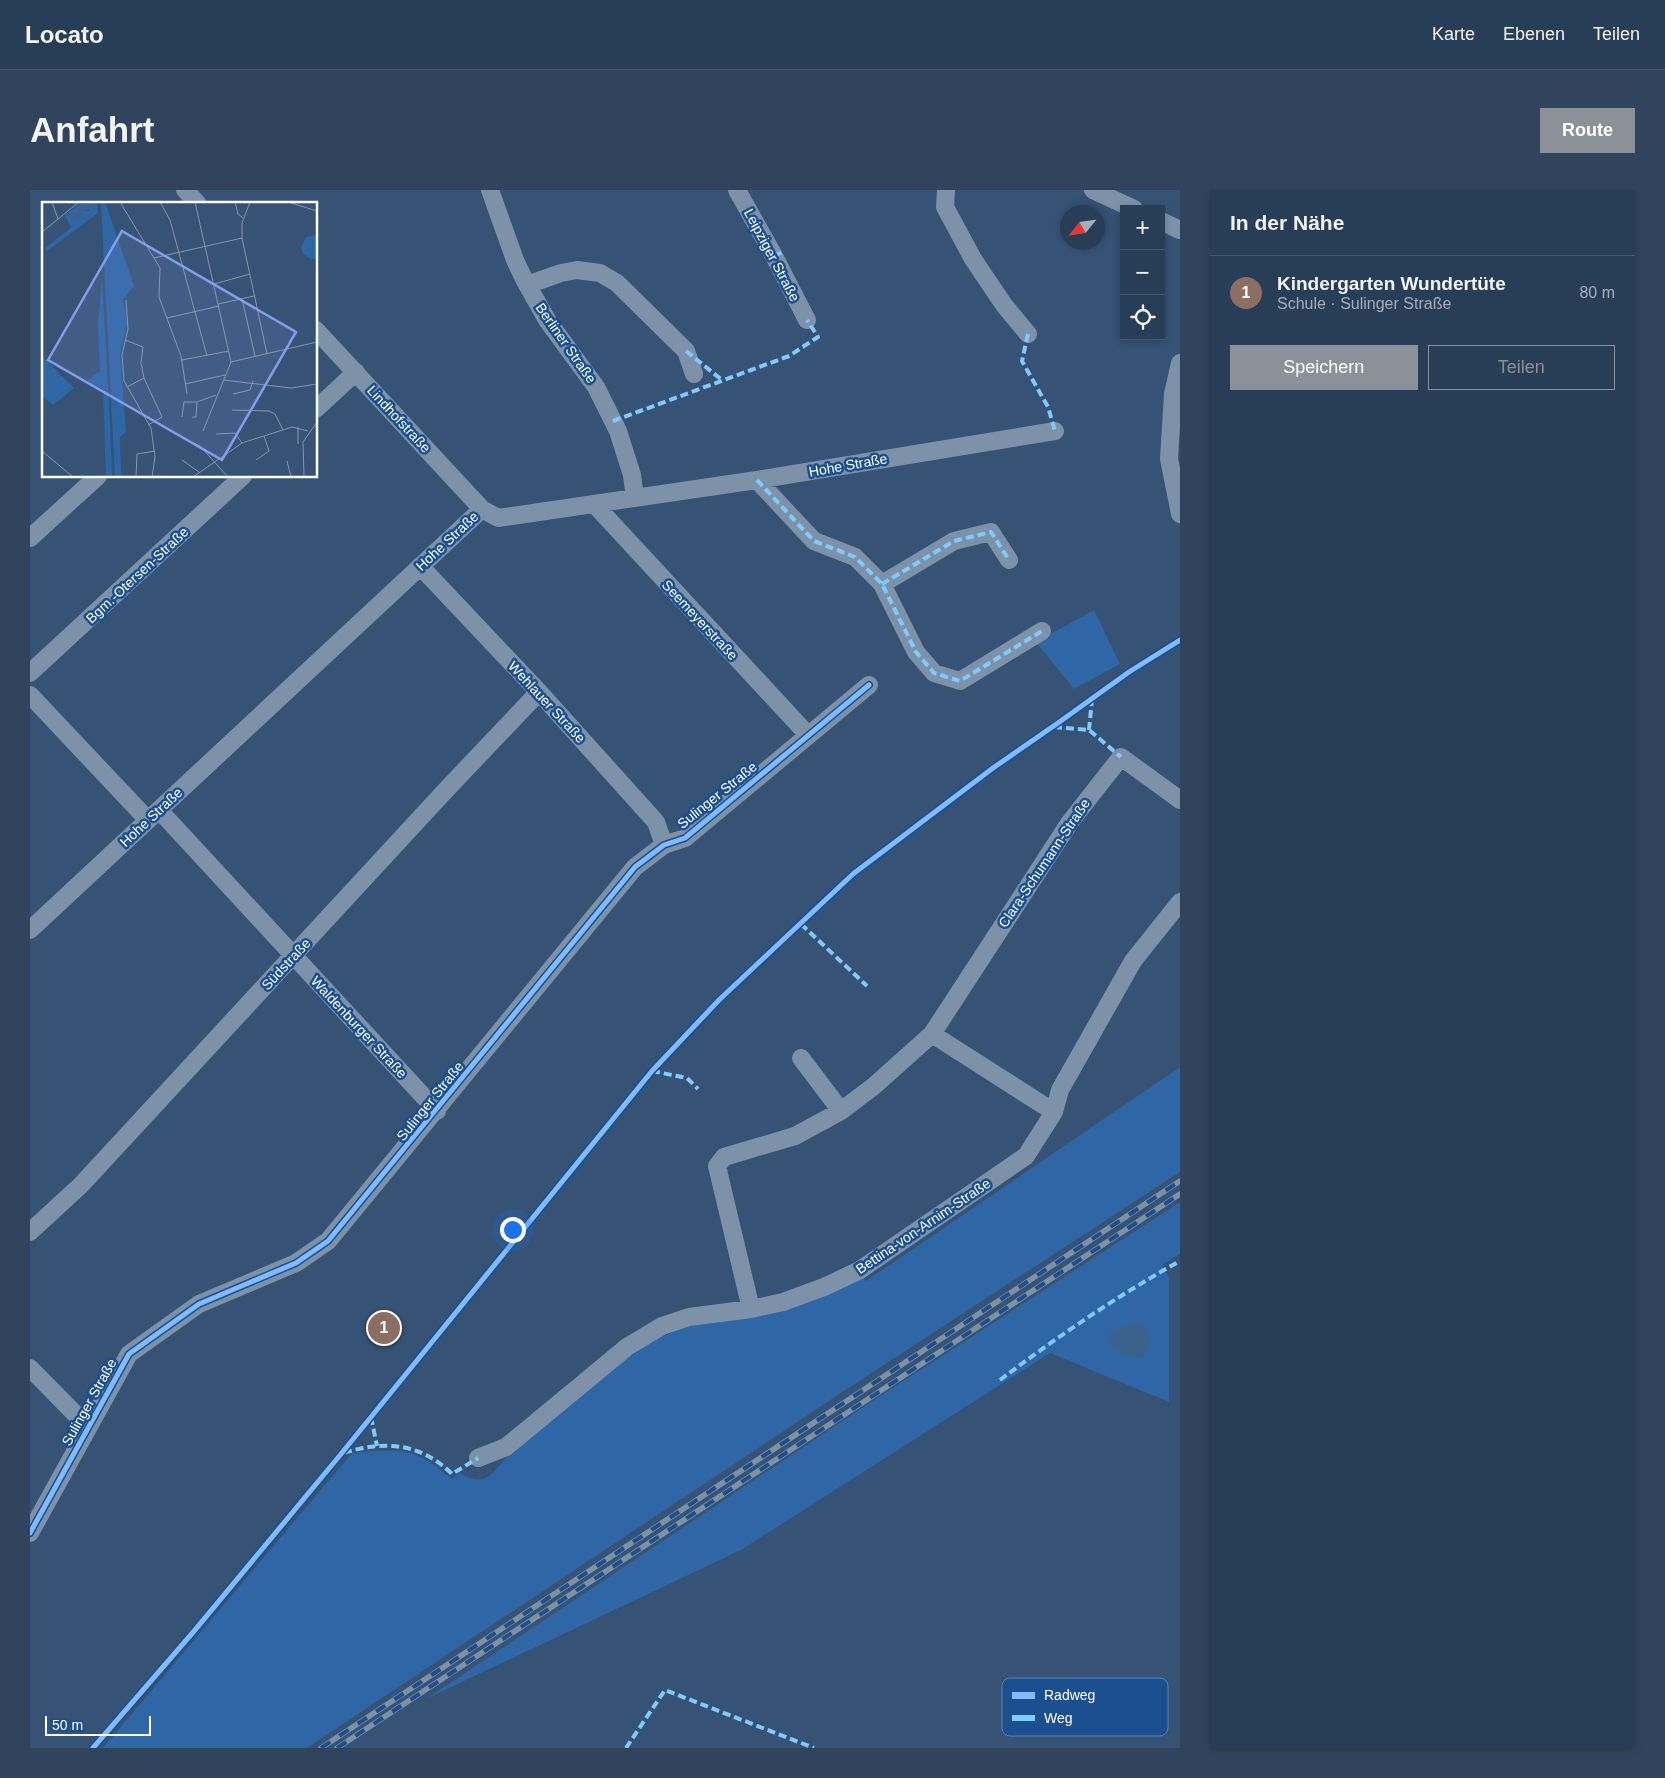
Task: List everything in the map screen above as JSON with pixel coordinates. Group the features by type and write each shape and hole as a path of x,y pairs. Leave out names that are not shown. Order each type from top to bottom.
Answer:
{"street":[{"path":"185,190 196,202"},
{"name":"Berliner Straße","path":"490,190 515,260 527,286 548,320 600,394 618,431 632,475 635,498"},
{"name":"Leipziger Straße","path":"736,190 774,256 807,320"},
{"path":"946,190 945,207 972,259 1004,305 1028,334"},
{"path":"1093,190 1125,205"},
{"path":"1165,223 1180,230"},
{"path":"527,286 561,273 577,270 600,273 616,283 686,351 694,374"},
{"name":"Lindhofstraße","path":"318,332 482,509"},
{"path":"1180,363 1173,394 1169,459 1180,514"},
{"path":"318,406 356,372"},
{"name":"Hohe Straße","path":"31,928 482,509 498,518 757,480 1055,431"},
{"path":"30,538 96,478"},
{"name":"Bgm.-Otersen-Straße","path":"30,673 241,478"},
{"path":"757,480 814,540 855,557 882,584 916,652 934,673 960,681 1042,631"},
{"name":"Seemeyerstraße","path":"594,504 808,735"},
{"path":"882,584 954,541 991,532 1009,560"},
{"name":"Wehlauer Straße","path":"420,566 539,692 656,822 664,845"},
{"name":"Sulinger Straße","path":"30,1533 129,1354 199,1304 296,1263 328,1241 437,1111 635,867 664,845 685,838 869,685"},
{"name":"Südstraße","path":"30,1232 81,1185 539,692"},
{"name":"Waldenburger Straße","path":"30,695 294,956 437,1111"},
{"name":"Clara-Schumann-Straße","path":"751,1309 718,1166 724,1157 795,1136 841,1112 874,1086 932,1034 1070,822 1121,757 1180,800"},
{"name":"Bettina-von-Arnim-Straße","path":"478,1458 506,1447 627,1347 662,1326 689,1317 751,1309 791,1299 824,1287 860,1270 1026,1156 1054,1112 1060,1090 1133,961 1180,902"},
{"path":"932,1034 1054,1112"},
{"path":"801,1058 841,1112"},
{"path":"30,1368 88,1427"}],"shaded area":[{"path":"1094,610 1120,664 1074,689 1036,642"},
{"path":"1180,1067 1180,1172 841,1393 307,1748 103,1748 352,1453 381,1450 400,1451 426,1460 452,1479 460,1473 476,1479 487,1477 507,1457 629,1357 656,1340 685,1326 862,1276 866,1281"},
{"path":"1180,1202 1180,1254 1162,1265 1169,1278 1169,1402 1050,1353 741,1550 426,1699 868,1404"},
{"path":"1140,1320 1147,1330 1150,1343 1142,1358 1122,1354 1108,1339 1113,1331"}],"railway":[{"path":"321,1748 1180,1181"},
{"path":"337,1748 1180,1194"}],"marked path":[{"path":"774,256 782,252"},
{"path":"613,421 789,356 818,337 807,320"},
{"path":"1028,334 1022,361 1048,407 1055,431"},
{"path":"686,351 722,380"},
{"path":"757,480 814,541 855,557 882,584 916,652 934,673 960,681 1042,631"},
{"path":"882,584 954,541 991,532 1009,560"},
{"path":"1089,730 1092,699"},
{"path":"1054,727 1089,730 1121,757"},
{"path":"801,924 867,986"},
{"path":"652,1071 687,1078 698,1089"},
{"path":"1000,1380 1043,1348 1133,1288 1180,1261"},
{"path":"371,1417 377,1446"},
{"path":"344,1453 373,1446 401,1447 415,1450 428,1456 452,1474 478,1458"},
{"path":"626,1748 665,1690 814,1748"}],"cycle path":[{"path":"93,1748 195,1630 341,1454 652,1071 719,1000 853,874 993,768 1129,672 1180,640"},
{"path":"30,1533 129,1354 199,1304 296,1263 328,1241 635,867 664,845 685,838 869,685"}],"place":[{"name":"Kindergarten Wundertüte","path":"384,1328"}]}
